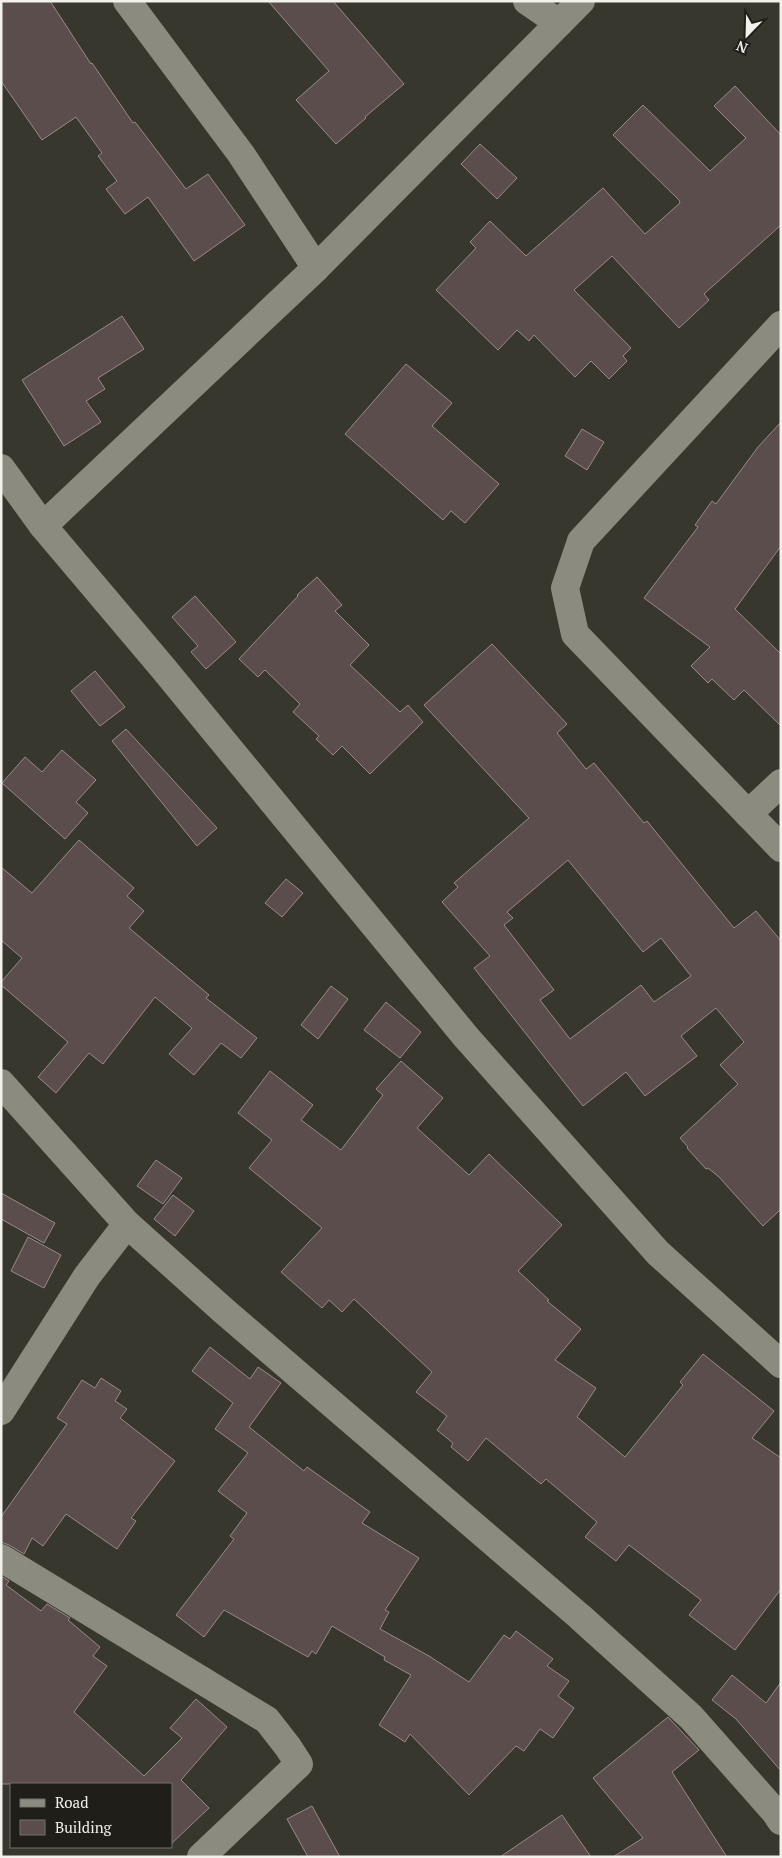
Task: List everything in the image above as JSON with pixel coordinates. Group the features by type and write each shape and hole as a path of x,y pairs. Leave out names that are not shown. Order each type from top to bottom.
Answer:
{"street":[{"path":"128,1 241,154 316,268"},
{"path":"527,1 559,23"},
{"path":"43,526 316,268 581,1"},
{"path":"781,325 581,541 565,588 575,634 781,848"},
{"path":"5,480 163,668 466,1037 658,1253 781,1364"},
{"path":"748,814 781,782"},
{"path":"1,1083 127,1224 231,1317 579,1616 691,1717 781,1821"},
{"path":"1,1410 87,1276 127,1224"},
{"path":"1,1558 267,1720 288,1747 299,1764 201,1857"}],"building":[{"path":"1,1 50,1 91,64 133,123 135,122 186,189 208,174 245,225 194,261 148,197 125,214 106,189 117,181 98,156 102,153 76,117 42,140 1,81"},
{"path":"268,1 333,1 404,84 336,144 296,100 329,71"},
{"path":"735,86 781,135 781,225 704,294 709,300 679,328 612,256 574,290 631,348 623,356 627,361 609,379 591,361 575,377 534,335 529,341 517,330 498,350 436,290 476,248 470,242 490,221 526,256 603,188 645,234 680,203 613,135 643,105 710,171 746,138 714,106"},
{"path":"480,144 517,178 497,199 461,164"},
{"path":"122,316 144,349 98,378 105,389 86,401 101,422 64,446 22,380"},
{"path":"406,364 452,403 432,426 499,484 465,523 451,511 443,520 345,434"},
{"path":"781,422 781,546 735,609 781,654 781,726 744,690 734,700 712,679 708,683 691,666 710,647 644,598 698,527 695,525 712,501 716,504 758,447"},
{"path":"582,429 604,442 587,470 565,456"},
{"path":"317,577 342,605 335,611 369,645 350,665 400,712 408,705 423,722 370,774 342,746 333,755 316,739 319,736 293,712 300,704 265,670 258,677 239,659 297,595"},
{"path":"195,596 236,642 206,669 191,652 198,646 172,617"},
{"path":"492,644 567,724 557,733 586,769 594,763 644,823 647,821 734,928 756,911 781,941 781,1209 763,1226 719,1177 708,1168 706,1169 680,1138 738,1084 720,1065 744,1042 716,1008 681,1036 697,1056 645,1096 626,1072 583,1106 474,968 490,956 442,902 458,887 454,883 529,818 424,705","holes":["568,860 643,952 661,938 691,976 654,1002 641,985 570,1039 540,1000 554,990 504,925 513,918 507,912"]},
{"path":"95,671 125,707 100,726 71,691"},
{"path":"126,729 217,828 197,846 112,741"},
{"path":"62,750 96,780 76,802 88,813 65,839 2,783 25,757 42,772"},
{"path":"79,840 134,888 127,896 144,911 129,928 209,995 206,998 257,1038 241,1058 221,1043 194,1075 169,1054 192,1028 155,997 103,1064 89,1053 56,1093 38,1077 68,1042 1,985 1,982 22,958 1,940 1,867 32,893"},
{"path":"286,879 303,893 282,917 265,903"},
{"path":"331,986 348,999 318,1039 301,1025"},
{"path":"386,1002 421,1032 400,1058 364,1030"},
{"path":"401,1061 443,1098 417,1128 469,1175 489,1154 562,1225 518,1271 549,1300 547,1301 581,1329 555,1360 596,1388 577,1417 625,1457 683,1385 680,1382 703,1354 774,1411 752,1438 781,1458 781,1589 735,1650 689,1615 701,1600 629,1545 616,1561 585,1537 597,1522 546,1479 541,1484 486,1438 468,1461 451,1447 453,1443 437,1430 447,1416 416,1392 432,1372 354,1299 342,1312 329,1300 322,1308 281,1272 322,1228 249,1168 272,1140 238,1113 270,1071 313,1105 301,1120 341,1150 383,1095 376,1089"},
{"path":"156,1160 182,1178 163,1204 137,1186"},
{"path":"1,1193 55,1223 44,1243 1,1219"},
{"path":"173,1195 194,1211 175,1236 154,1219"},
{"path":"28,1237 61,1255 44,1288 11,1271"},
{"path":"210,1347 250,1379 258,1367 281,1383 249,1427 304,1471 307,1467 370,1512 362,1523 419,1558 385,1610 389,1612 380,1629 429,1656 469,1682 504,1635 510,1639 516,1631 553,1659 547,1666 569,1681 558,1696 574,1708 553,1738 540,1729 524,1751 516,1746 469,1795 410,1734 405,1742 379,1725 411,1675 384,1660 385,1657 332,1626 316,1654 312,1651 308,1657 224,1610 204,1637 176,1615 234,1539 230,1536 247,1513 218,1491 248,1453 215,1429 233,1403 192,1371"},
{"path":"101,1378 121,1391 115,1401 127,1409 120,1418 175,1461 131,1518 136,1521 117,1549 66,1514 43,1546 32,1538 24,1554 1,1542 1,1517 67,1424 57,1418 82,1380 95,1388"},
{"path":"1,1576 9,1581 6,1585 41,1611 47,1604 70,1618 68,1620 100,1647 93,1656 107,1666 74,1712 144,1776 182,1738 170,1728 196,1699 227,1727 181,1780 209,1808 172,1843 172,1783 1,1784"},
{"path":"732,1675 766,1703 781,1682 781,1771 736,1719 712,1700"},
{"path":"668,1717 699,1750 672,1772 727,1857 613,1857 643,1838 593,1778"},
{"path":"312,1806 340,1857 308,1857 287,1819"},
{"path":"562,1815 591,1857 500,1857"}]}
